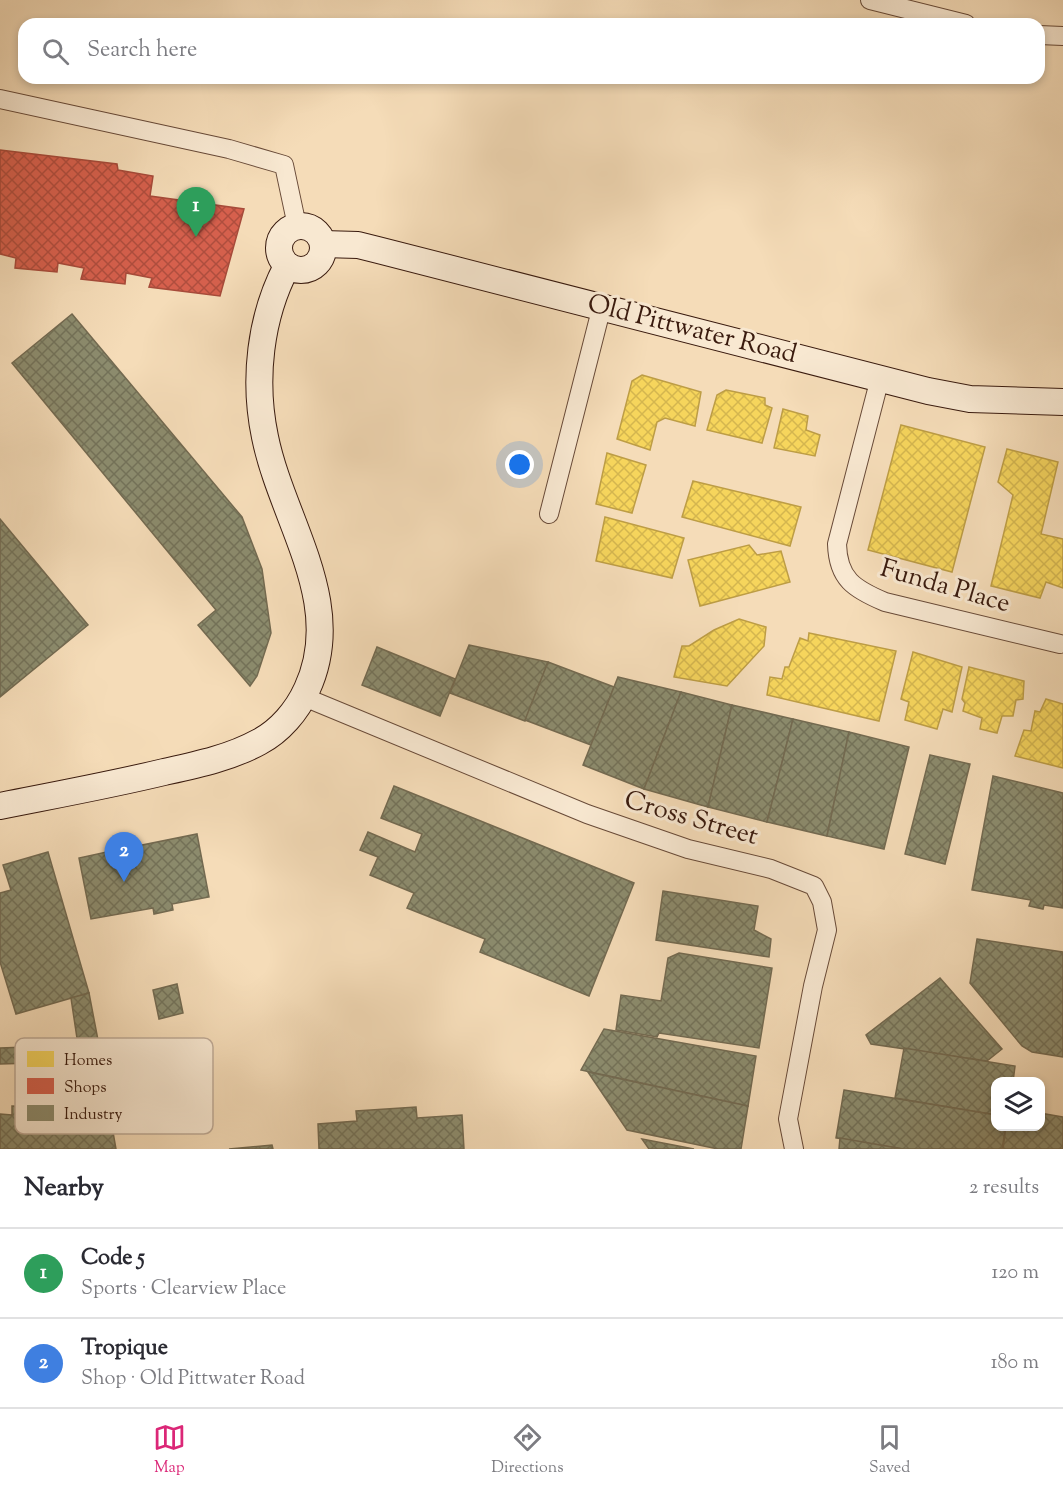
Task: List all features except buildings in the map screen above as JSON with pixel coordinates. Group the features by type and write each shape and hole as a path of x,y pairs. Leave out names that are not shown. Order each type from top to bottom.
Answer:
{"street":[{"path":"870,0 942,18"},
{"path":"1045,35 1063,36"},
{"path":"0,99 230,149 284,165 297,226"},
{"path":"297,226 311,228 321,238 323,244 320,259 309,268 302,270 287,266 280,255 279,242 286,232 297,226"},
{"name":"Old Pittwater Road","path":"323,244 358,245 970,399 1063,402"},
{"path":"0,806 130,781 235,753 278,729 304,697 318,659 320,617 309,568 269,457 264,435 260,388 267,310 287,266"},
{"path":"549,514 602,306"},
{"name":"Funda Place","path":"880,378 837,544 838,562 848,581 866,594 885,602 1060,644"},
{"name":"Cross Street","path":"304,697 587,814 688,849 771,869 814,886 822,902 827,930 813,986 788,1119 794,1149"}],"place":[{"name":"Code 5","path":"196,237"},
{"name":"Tropique","path":"124,882"}]}
